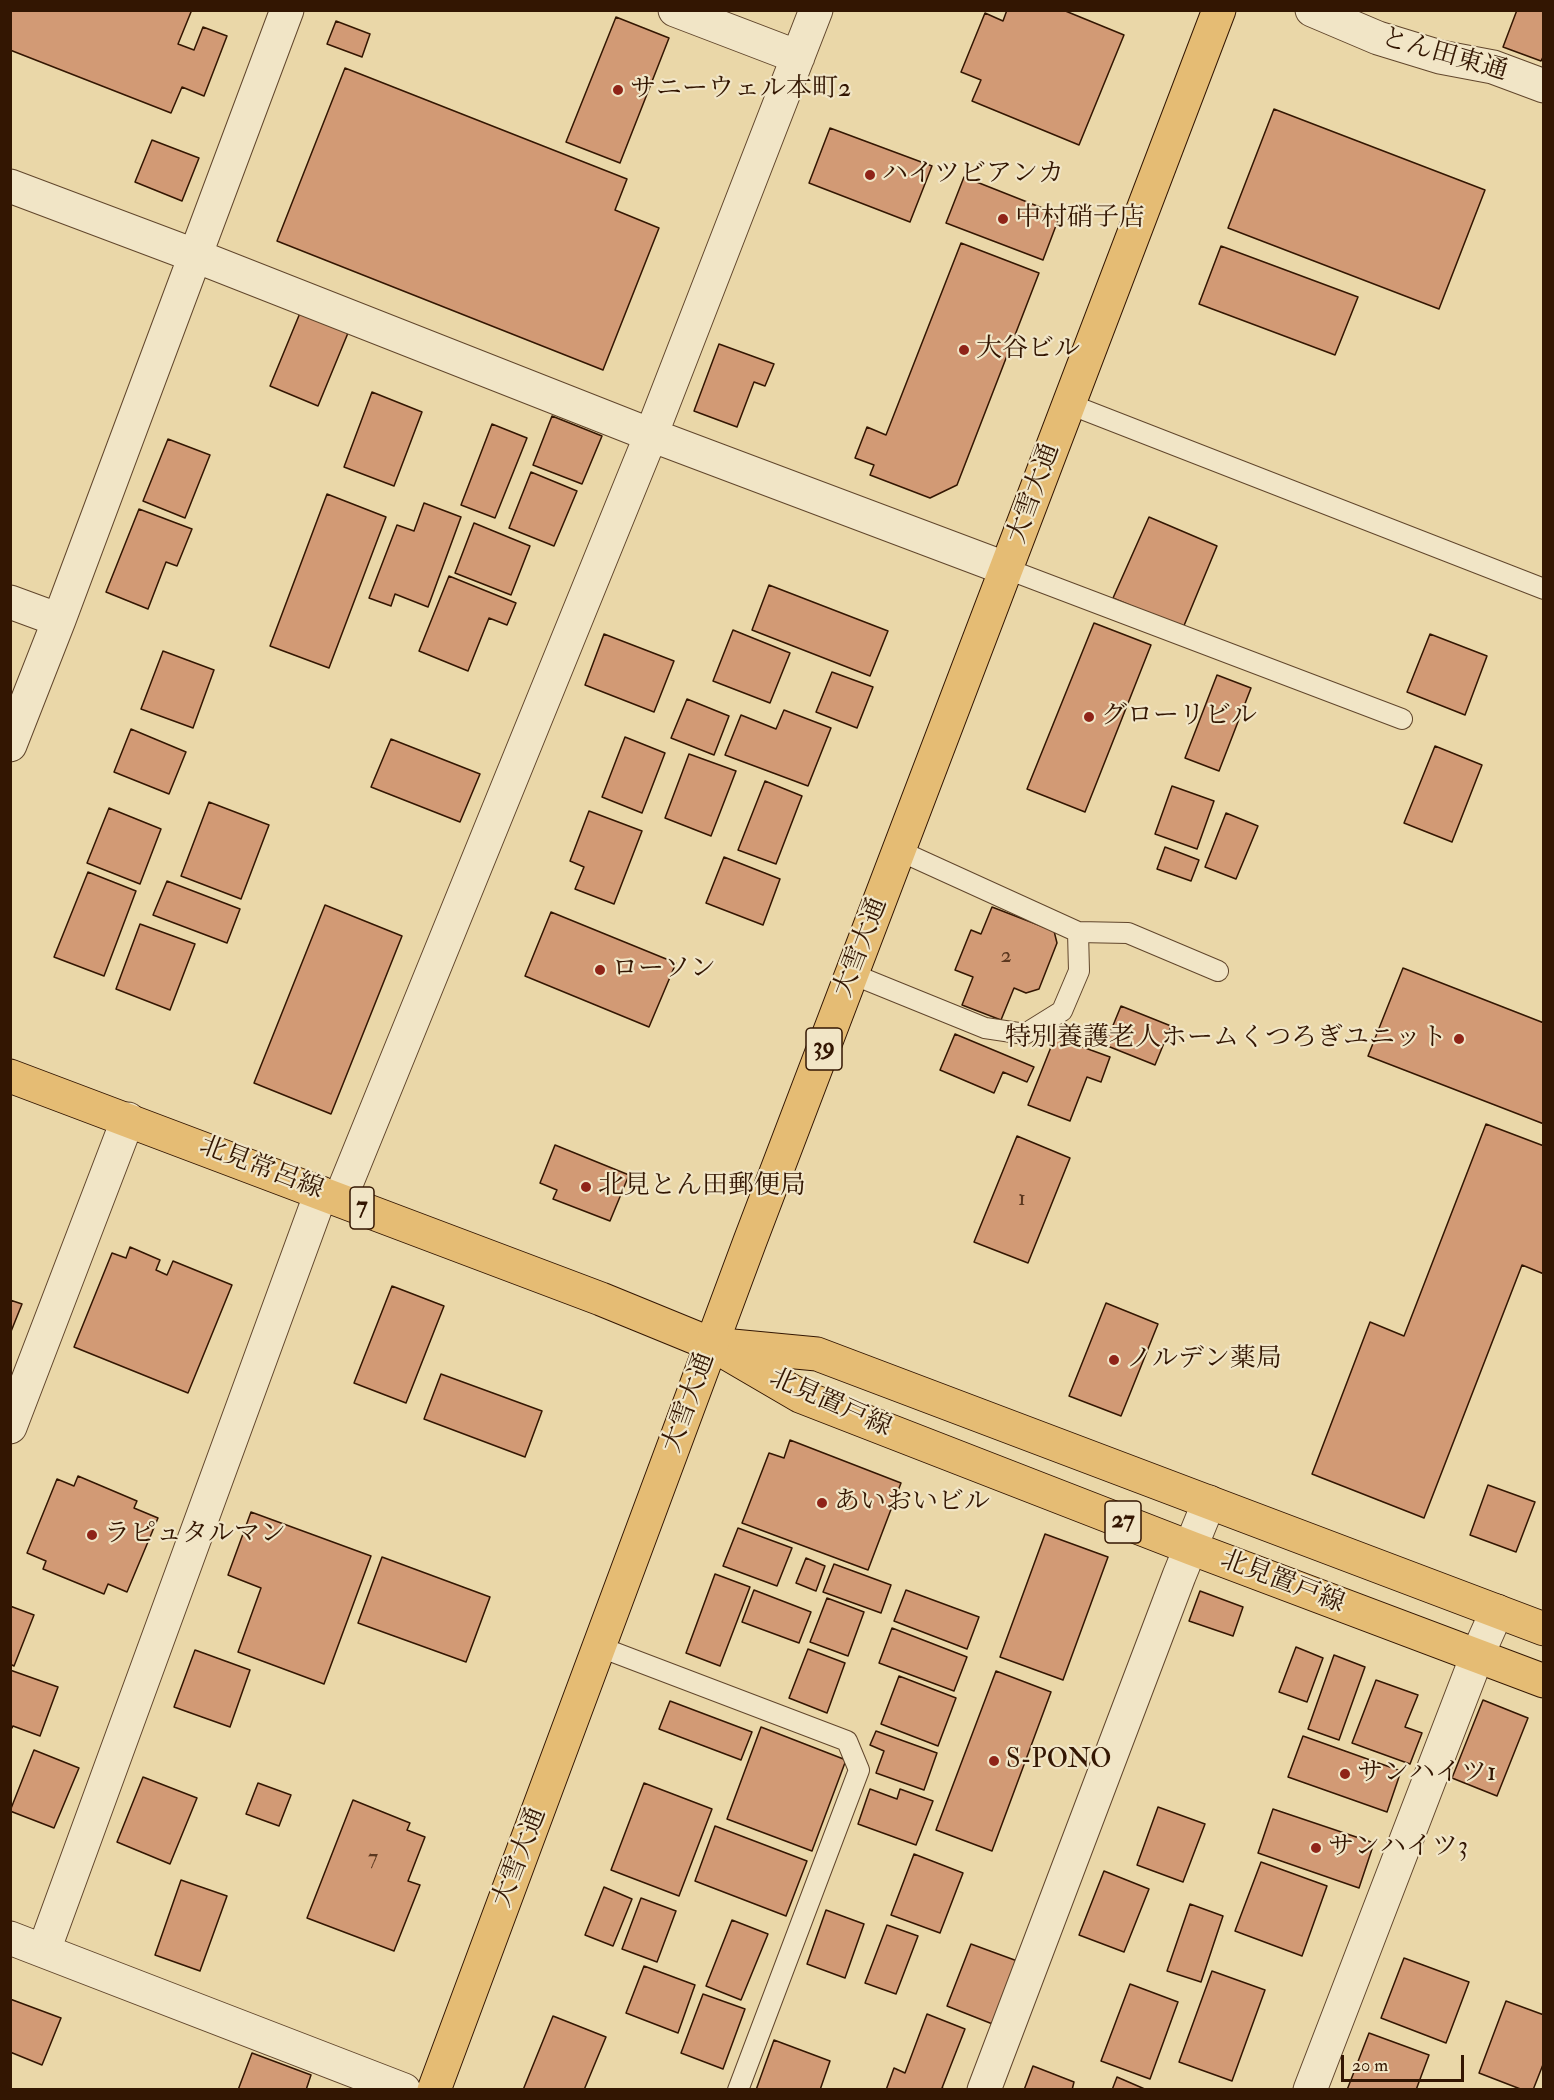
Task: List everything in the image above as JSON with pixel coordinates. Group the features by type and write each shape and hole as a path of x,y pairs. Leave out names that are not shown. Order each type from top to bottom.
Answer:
{"main road":[{"name":"大雪大通","path":"434,2090 711,1344 1219,10"},
{"name":"北見常呂線","path":"10,1076 331,1196 711,1344"},
{"name":"北見置戸線","path":"711,1344 817,1354 1544,1629"},
{"name":"北見置戸線","path":"711,1344 800,1396 1191,1548 1544,1681"}],"street":[{"path":"10,745 287,10"},
{"path":"675,10 798,57"},
{"path":"44,1950 331,1196 651,435 816,10"},
{"name":"とん田東通","path":"1312,10 1378,38 1440,57 1493,67 1544,86"},
{"path":"10,186 196,256 651,435 1007,569"},
{"path":"10,602 59,620"},
{"path":"10,1427 128,1119"},
{"path":"984,2090 1209,1502"},
{"path":"1310,2090 1477,1656 1497,1611"},
{"path":"10,1938 404,2090"}],"lane":[{"path":"1068,404 1544,589"},
{"path":"1007,569 1402,719"},
{"path":"900,851 1078,932 1128,933 1218,971"},
{"path":"852,974 985,1028 1025,1034 1062,1011 1079,971 1078,932"},
{"path":"600,1647 847,1741 859,1770 738,2090"}],"building":[{"path":"10,10 189,10 191,12 178,44 194,50 203,27 227,36 204,96 182,87 171,113 10,50"},
{"path":"1007,10 1063,10 1124,35 1079,145 972,101 981,80 961,72 985,13 1003,21"},
{"path":"1517,10 1544,10 1544,55 1541,61 1503,47"},
{"name":"サニーウェル本町2","path":"616,17 669,38 620,163 566,142"},
{"path":"336,21 370,34 362,57 327,44"},
{"path":"345,68 627,179 615,210 659,228 603,370 277,241"},
{"path":"1274,109 1485,190 1439,309 1228,228"},
{"name":"ハイツビアンカ","path":"830,128 932,166 910,222 809,183"},
{"path":"152,140 199,158 182,201 135,182"},
{"name":"中村硝子店","path":"964,177 1060,215 1043,260 946,223"},
{"name":"大谷ビル","path":"961,243 1039,273 957,485 930,498 870,475 874,465 855,458 867,427 886,435"},
{"path":"1221,246 1358,297 1335,355 1199,304"},
{"path":"300,313 348,333 318,406 270,386"},
{"path":"719,344 774,364 765,386 754,382 737,427 694,411"},
{"path":"372,392 422,412 394,486 344,467"},
{"path":"552,416 602,436 582,484 533,465"},
{"path":"492,424 527,438 495,518 461,505"},
{"path":"168,439 210,455 185,518 143,501"},
{"path":"531,472 577,491 554,546 509,528"},
{"path":"327,494 386,517 329,668 270,646"},
{"path":"424,503 461,517 428,607 395,594 391,606 369,598 397,525 414,531"},
{"path":"139,509 192,529 177,566 166,562 148,609 106,592"},
{"path":"1149,517 1217,546 1183,628 1113,598"},
{"path":"474,523 530,546 511,595 455,573"},
{"path":"449,576 516,603 507,625 489,618 468,671 419,651"},
{"path":"769,585 888,631 870,676 752,630"},
{"name":"グローリビル","path":"1094,623 1151,645 1085,812 1027,789"},
{"path":"733,630 790,653 770,703 713,681"},
{"path":"604,634 674,661 654,712 585,685"},
{"path":"1430,634 1487,656 1465,715 1407,692"},
{"path":"163,651 214,670 193,728 141,709"},
{"path":"832,672 873,687 857,728 816,712"},
{"path":"1217,675 1251,688 1219,771 1185,758"},
{"path":"687,699 729,716 714,755 671,738"},
{"path":"784,710 831,728 808,786 725,755 741,715 776,729"},
{"path":"131,729 186,752 169,794 114,772"},
{"path":"625,737 665,753 642,813 602,797"},
{"path":"391,739 480,774 460,822 371,787"},
{"path":"1435,746 1482,765 1452,842 1404,823"},
{"path":"689,754 736,771 711,836 665,818"},
{"path":"765,781 802,796 776,864 738,850"},
{"path":"1172,786 1214,801 1197,849 1155,834"},
{"path":"209,802 269,825 241,899 181,876"},
{"path":"109,808 161,829 140,884 87,863"},
{"path":"589,811 642,831 614,904 575,889 584,867 570,861"},
{"path":"1226,813 1258,826 1236,879 1205,867"},
{"path":"1165,847 1199,860 1191,881 1157,869"},
{"path":"724,857 780,879 763,925 706,903"},
{"path":"88,872 136,891 104,976 54,957"},
{"path":"167,881 240,909 227,943 153,915"},
{"path":"325,905 402,936 331,1114 254,1083"},
{"path":"992,907 1054,931 1057,943 1039,989 1026,993 1014,988 1001,1020 962,1005 973,977 955,970 971,930 981,934"},
{"name":"ローソン","path":"551,912 676,963 649,1027 525,976"},
{"path":"140,924 195,944 170,1010 116,989"},
{"name":"特別養護老人ホームくつろぎユニット","path":"1403,968 1544,1023 1544,1124 1368,1056"},
{"path":"1121,1006 1171,1026 1155,1065 1105,1045"},
{"path":"955,1034 1034,1067 1027,1082 1003,1072 994,1093 940,1070"},
{"path":"1055,1037 1110,1057 1101,1082 1087,1077 1070,1121 1028,1105"},
{"path":"1486,1124 1544,1146 1544,1274 1522,1265 1424,1518 1312,1474 1370,1322 1404,1336"},
{"path":"1017,1136 1070,1158 1028,1263 974,1242"},
{"name":"北見とん田郵便局","path":"555,1145 629,1175 610,1221 553,1199 557,1190 540,1183"},
{"path":"130,1247 160,1260 156,1270 167,1275 173,1261 232,1285 188,1393 74,1347 112,1253 126,1258"},
{"path":"392,1286 444,1306 406,1403 354,1383"},
{"path":"10,1300 22,1304 10,1334"},
{"name":"ノルデン薬局","path":"1106,1303 1158,1324 1121,1416 1069,1396"},
{"path":"441,1374 542,1411 525,1457 424,1419"},
{"name":"あいおいビル","path":"790,1440 901,1483 868,1570 742,1523 769,1453 784,1458"},
{"name":"ラピュタルマン","path":"78,1476 137,1501 134,1508 158,1518 127,1592 108,1584 104,1594 43,1569 46,1561 27,1553 57,1479 74,1486"},
{"path":"1488,1485 1535,1502 1516,1552 1470,1535"},
{"path":"251,1512 371,1556 324,1684 238,1652 261,1588 228,1575"},
{"path":"738,1528 792,1548 777,1586 723,1566"},
{"path":"1045,1534 1108,1557 1063,1680 1000,1657"},
{"path":"382,1557 490,1597 466,1662 358,1623"},
{"path":"806,1558 825,1566 816,1591 796,1583"},
{"path":"834,1564 891,1585 881,1613 823,1592"},
{"path":"715,1574 750,1587 720,1666 686,1653"},
{"path":"754,1590 811,1612 799,1643 742,1622"},
{"path":"906,1590 979,1617 967,1649 894,1621"},
{"path":"1200,1591 1243,1607 1233,1636 1189,1621"},
{"path":"827,1598 864,1612 848,1656 810,1642"},
{"path":"10,1606 34,1615 14,1666 10,1664"},
{"path":"892,1628 967,1657 954,1691 879,1663"},
{"path":"1296,1647 1323,1658 1307,1702 1279,1692"},
{"path":"808,1649 845,1663 827,1713 789,1698"},
{"path":"195,1650 250,1670 230,1727 174,1707"},
{"path":"1334,1655 1365,1667 1339,1740 1308,1729"},
{"path":"10,1670 58,1687 40,1736 13,1726 10,1731"},
{"name":"S-PONO","path":"996,1671 1051,1692 992,1851 936,1830"},
{"path":"899,1676 956,1698 938,1746 881,1724"},
{"path":"1376,1680 1418,1695 1405,1727 1422,1733 1410,1764 1352,1743"},
{"path":"1483,1700 1528,1718 1497,1796 1452,1778"},
{"path":"670,1701 752,1732 741,1760 659,1729"},
{"path":"761,1727 846,1760 812,1851 727,1819"},
{"path":"876,1731 937,1753 924,1790 876,1773 884,1751 870,1745"},
{"name":"サンハイツ1","path":"1303,1736 1401,1771 1387,1812 1288,1777"},
{"path":"34,1750 79,1768 54,1828 10,1811"},
{"path":"143,1777 197,1798 170,1864 117,1842"},
{"path":"258,1783 291,1795 279,1826 246,1814"},
{"path":"644,1783 712,1809 679,1896 611,1870"},
{"path":"870,1789 897,1799 900,1789 933,1801 916,1845 858,1824"},
{"path":"353,1800 410,1823 407,1830 425,1837 408,1881 420,1885 394,1951 307,1918"},
{"path":"1158,1807 1205,1824 1183,1882 1137,1865"},
{"name":"サンハイツ3","path":"1273,1809 1374,1843 1359,1888 1258,1853"},
{"path":"715,1826 807,1861 786,1916 695,1881"},
{"path":"914,1854 963,1873 940,1933 891,1915"},
{"path":"1261,1862 1327,1886 1302,1956 1235,1931"},
{"path":"1104,1871 1149,1889 1124,1952 1079,1935"},
{"path":"181,1880 227,1896 200,1971 155,1955"},
{"path":"604,1887 632,1899 613,1946 585,1935"},
{"path":"641,1898 676,1911 657,1962 622,1949"},
{"path":"1190,1904 1223,1916 1201,1982 1167,1971"},
{"path":"826,1910 864,1924 845,1978 807,1964"},
{"path":"732,1920 768,1934 741,2000 706,1986"},
{"path":"887,1925 918,1936 896,1994 865,1983"},
{"path":"971,1944 1020,1962 995,2025 947,2006"},
{"path":"1404,1958 1469,1982 1446,2043 1381,2018"},
{"path":"644,1966 695,1985 678,2033 626,2013"},
{"path":"1212,1971 1265,1990 1232,2081 1179,2062"},
{"path":"1130,1984 1178,2002 1150,2079 1101,2061"},
{"path":"703,1994 745,2009 723,2069 681,2053"},
{"path":"10,1999 61,2018 42,2065 10,2052"},
{"path":"1506,2001 1544,2015 1544,2062 1533,2090 1523,2090 1479,2073"},
{"path":"927,2014 965,2029 942,2088 947,2090 886,2090 894,2068 905,2073"},
{"path":"553,2016 606,2037 584,2090 523,2090"},
{"path":"1369,2033 1429,2055 1416,2090 1347,2090"},
{"path":"774,2040 830,2061 820,2090 756,2090"},
{"path":"252,2053 311,2075 306,2090 238,2090"},
{"path":"1033,2066 1074,2082 1072,2090 1024,2090"},
{"path":"1117,2077 1147,2090 1112,2090"}],"place":[{"name":"サニーウェル本町2","path":"618,90"},
{"name":"ハイツビアンカ","path":"870,175"},
{"name":"中村硝子店","path":"1003,219"},
{"name":"大谷ビル","path":"964,350"},
{"name":"グローリビル","path":"1089,717"},
{"name":"ローソン","path":"600,970"},
{"name":"特別養護老人ホームくつろぎユニット","path":"1459,1039"},
{"name":"北見とん田郵便局","path":"586,1187"},
{"name":"ノルデン薬局","path":"1114,1360"},
{"name":"あいおいビル","path":"822,1503"},
{"name":"ラピュタルマン","path":"92,1535"},
{"name":"S-PONO","path":"994,1761"},
{"name":"サンハイツ1","path":"1345,1774"},
{"name":"サンハイツ3","path":"1316,1848"}]}
